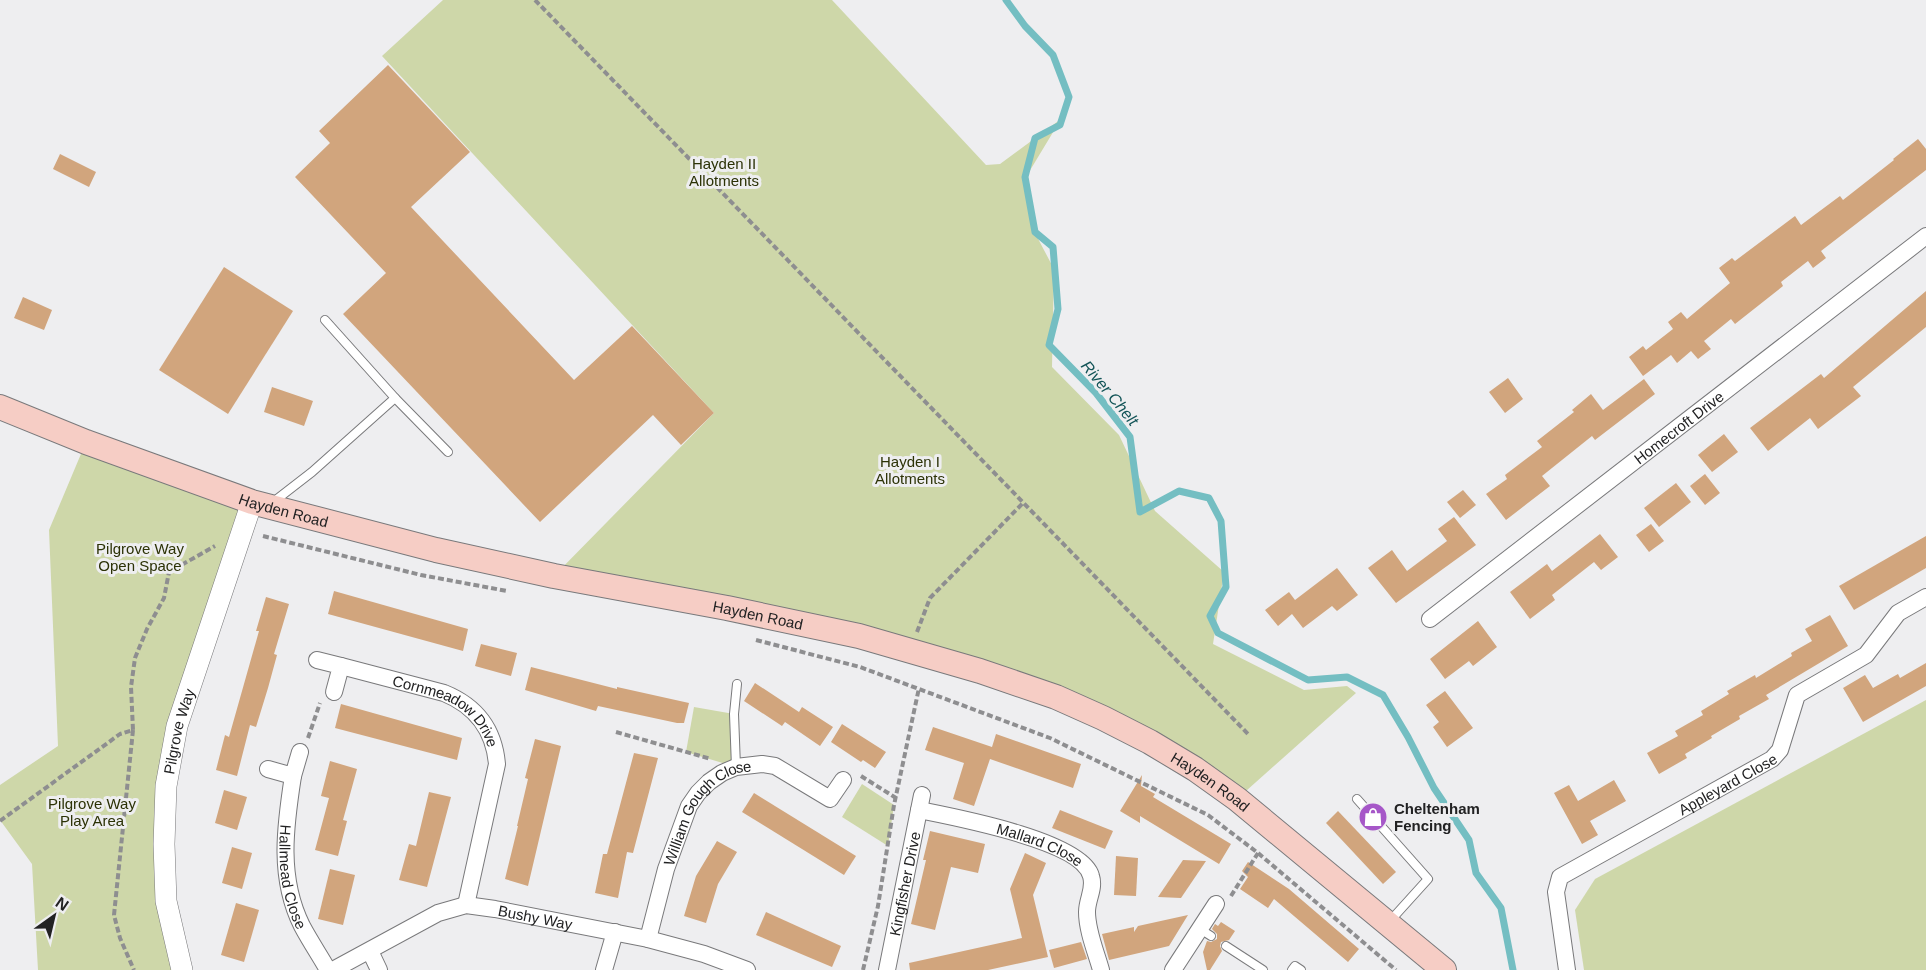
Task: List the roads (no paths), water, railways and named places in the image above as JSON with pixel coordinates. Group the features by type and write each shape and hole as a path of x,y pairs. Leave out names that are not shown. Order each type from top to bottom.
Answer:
{"main road":[{"name":"Hayden Road","path":"0,407 97,446 261,504 436,550 554,576 813,625 980,671 1056,697 1150,742 1195,769 1237,799 1444,970"}],"street":[{"name":"Homecroft Drive","path":"1430,619 1926,236"},
{"name":"Pilgrove Way","path":"182,970 166,901 164,844 166,786 177,726 242,531 261,504"},
{"name":"Appleyard Close","path":"1567,970 1556,892 1560,877 1772,759 1780,750 1797,695 1866,655 1898,613 1926,597"},
{"name":"Cornmeadow Drive","path":"317,660 444,693 458,699 480,718 488,730 493,741 497,765 466,905"},
{"path":"334,692 341,666"},
{"name":"Hallmead Close","path":"300,752 292,776 284,837 286,876 302,926 328,970"},
{"name":"William Gough Close","path":"648,939 666,869 689,806 709,782 736,767 749,764 775,766 830,799 843,780"},
{"path":"268,769 292,776"},
{"name":"Kingfisher Drive","path":"887,970 921,803"},
{"name":"Mallard Close","path":"921,803 1041,840 1080,859 1091,874 1093,884 1087,906 1088,920 1101,970"},
{"path":"1173,970 1206,933 1216,904"},
{"name":"Bushy Way","path":"333,970 438,913 466,905 648,939 704,954 747,970"},
{"path":"604,970 615,932"},
{"path":"369,951 379,970"}],"lane":[{"path":"325,320 395,398 448,452"},
{"path":"261,504 312,472 395,398"},
{"path":"736,767 734,714 737,684"},
{"path":"1357,799 1428,879 1388,924"},
{"path":"1226,946 1263,970"},
{"path":"1292,970 1295,966 1301,970"}],"waterway":[{"name":"River Chelt","path":"1006,0 1025,26 1053,55 1069,97 1060,125 1035,138 1025,177 1035,232 1053,247 1058,309 1049,345 1096,393 1130,437 1140,512 1179,491 1209,498 1221,521 1226,587 1210,616 1218,633 1308,680 1347,677 1383,695 1434,788 1469,840 1476,873 1501,908 1513,970"}],"place":[{"name":"Cheltenham Fencing","path":"1373,817"}],"park label":[{"name":"Hayden II Allotments","path":"724,172"},
{"name":"Hayden I Allotments","path":"910,470"},
{"name":"Pilgrove Way Open Space","path":"140,556"},
{"name":"Pilgrove Way Play Area","path":"92,812"}]}
